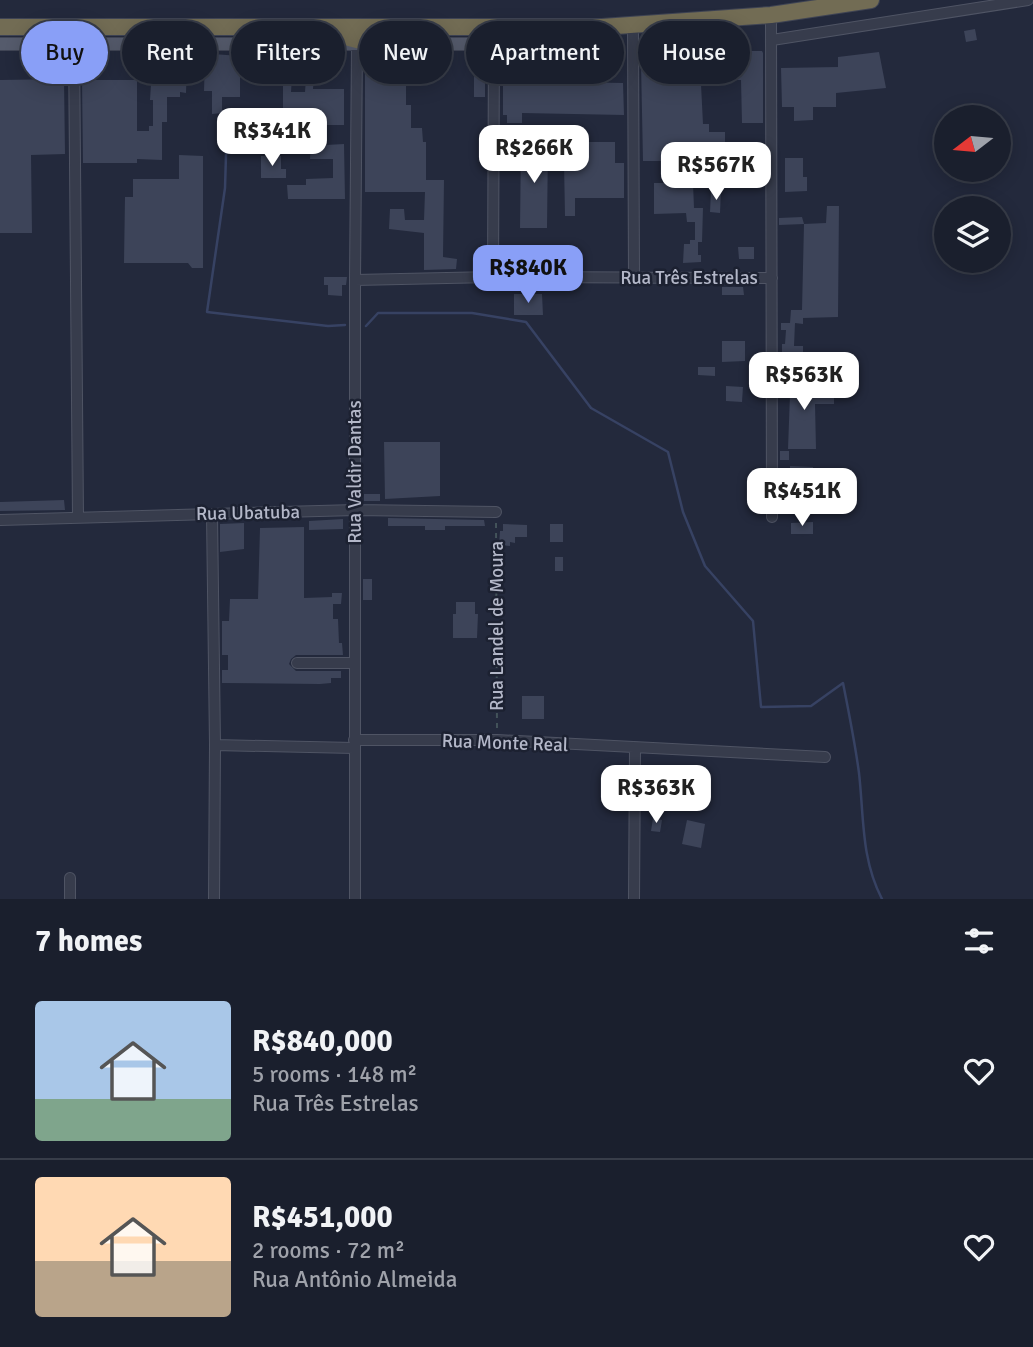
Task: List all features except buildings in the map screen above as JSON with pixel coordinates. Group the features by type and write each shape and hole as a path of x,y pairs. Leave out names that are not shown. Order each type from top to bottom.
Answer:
{"highway":[{"path":"624,26 771,15 871,0"},
{"path":"0,27 231,26"},
{"path":"345,26 466,27"}],"main road":[{"path":"0,44 21,44"},
{"path":"108,44 357,46"}],"street":[{"path":"772,40 1028,0"},
{"path":"771,15 772,517"},
{"path":"633,25 634,279"},
{"name":"Rua Valdir Dantas","path":"355,899 357,46"},
{"path":"74,84 78,518"},
{"path":"493,277 494,84"},
{"name":"Rua Três Estrelas","path":"355,280 493,277 772,278"},
{"name":"Rua Ubatuba","path":"0,520 356,510 496,512"},
{"path":"212,514 214,899"},
{"path":"296,663 355,663"},
{"name":"Rua Monte Real","path":"215,745 497,740 825,757"},
{"path":"634,899 635,748"},
{"path":"70,878 70,899"}],"path":[{"name":"Rua Landel de Moura","path":"496,512 497,740"}],"waterway":[{"path":"227,122 225,188 207,312 328,326 345,325"},
{"path":"366,326 378,313 472,313 526,322 591,408 668,452 683,512 705,566 753,621 761,707 811,706 843,683 859,773 867,853 870,869 882,899"}]}
